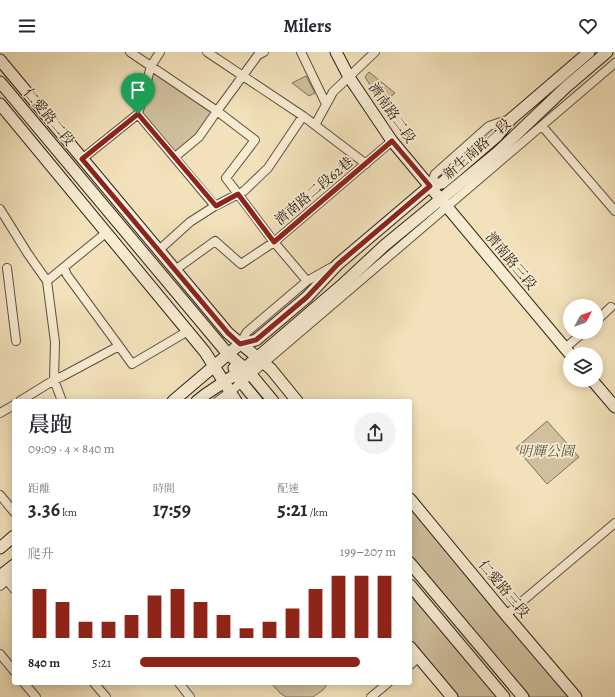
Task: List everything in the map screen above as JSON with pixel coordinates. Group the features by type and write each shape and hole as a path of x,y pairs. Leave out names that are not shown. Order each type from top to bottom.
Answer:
{"main road":[{"name":"濟南路二段","path":"336,52 349,77 392,141 430,186"},
{"name":"新生南路一段","path":"175,399 240,344 256,340 307,297 338,264 430,186 442,183 497,136 511,119 589,52"},
{"name":"新生南路一段","path":"200,399 206,394 229,391 244,374 380,250 444,203 566,87 607,52"},
{"name":"仁愛路二段","path":"0,60 228,333 240,344"},
{"name":"仁愛路二段","path":"0,82 244,374"},
{"name":"仁愛路二段","path":"0,104 205,352 229,391"},
{"name":"濟南路三段","path":"430,186 565,347"},
{"path":"240,344 271,369 295,399"},
{"path":"244,374 255,399"},
{"path":"244,374 272,399"},
{"path":"598,387 615,407"},
{"name":"仁愛路三段","path":"412,501 576,697"},
{"path":"0,548 12,538"},
{"path":"412,565 523,697"},
{"path":"3,578 12,567"},
{"path":"412,586 504,697"},
{"path":"412,649 452,697"}],"street":[{"path":"130,52 216,111 255,140 226,178 274,242 307,281"},
{"path":"82,159 138,114 151,66 160,52"},
{"path":"207,52 303,116 366,164"},
{"path":"301,52 326,104"},
{"path":"315,125 333,92 375,52"},
{"path":"175,157 199,137 216,111 260,53"},
{"name":"新生南路一段","path":"444,203 542,126 615,63"},
{"path":"138,114 216,206"},
{"path":"158,250 190,222 244,191 268,168 303,116"},
{"path":"542,126 615,211"},
{"name":"濟南路二段62巷","path":"175,270 215,241 241,264 274,242 392,141"},
{"path":"0,209 47,281 55,342 54,380 61,399"},
{"path":"47,281 106,232"},
{"name":"新生南路一段","path":"240,344 247,332 307,281 338,264"},
{"path":"7,268 16,341"},
{"path":"64,268 67,275 132,364 188,331"},
{"path":"603,314 611,307"},
{"path":"571,347 578,339"},
{"path":"23,399 54,380 119,346"},
{"name":"新生南路一段","path":"220,399 229,391"},
{"path":"0,413 12,406"},
{"path":"0,495 12,510"},
{"path":"506,615 615,523"},
{"path":"0,586 3,578 12,586"},
{"path":"0,654 12,669"},
{"path":"412,663 419,657"},
{"path":"26,685 36,697"},
{"path":"96,685 106,697"},
{"path":"181,685 190,697"},
{"path":"371,697 386,685"}],"green space":[{"path":"154,71 214,112 198,134 177,154 141,112"},
{"path":"369,72 395,93 382,104 365,77"},
{"path":"306,76 315,93 309,96 292,83"},
{"name":"明輝公園","path":"547,421 579,457 547,484 516,448"},
{"path":"412,509 568,697 530,697 412,556"},
{"path":"412,593 499,697 459,697 412,641"},
{"path":"273,685 327,685 323,690 313,697 286,697"}],"route":[{"path":"138,114 216,206 238,194 274,242 392,141 430,186 338,264 307,297 256,340 240,344 228,333 82,159 138,114"}]}
